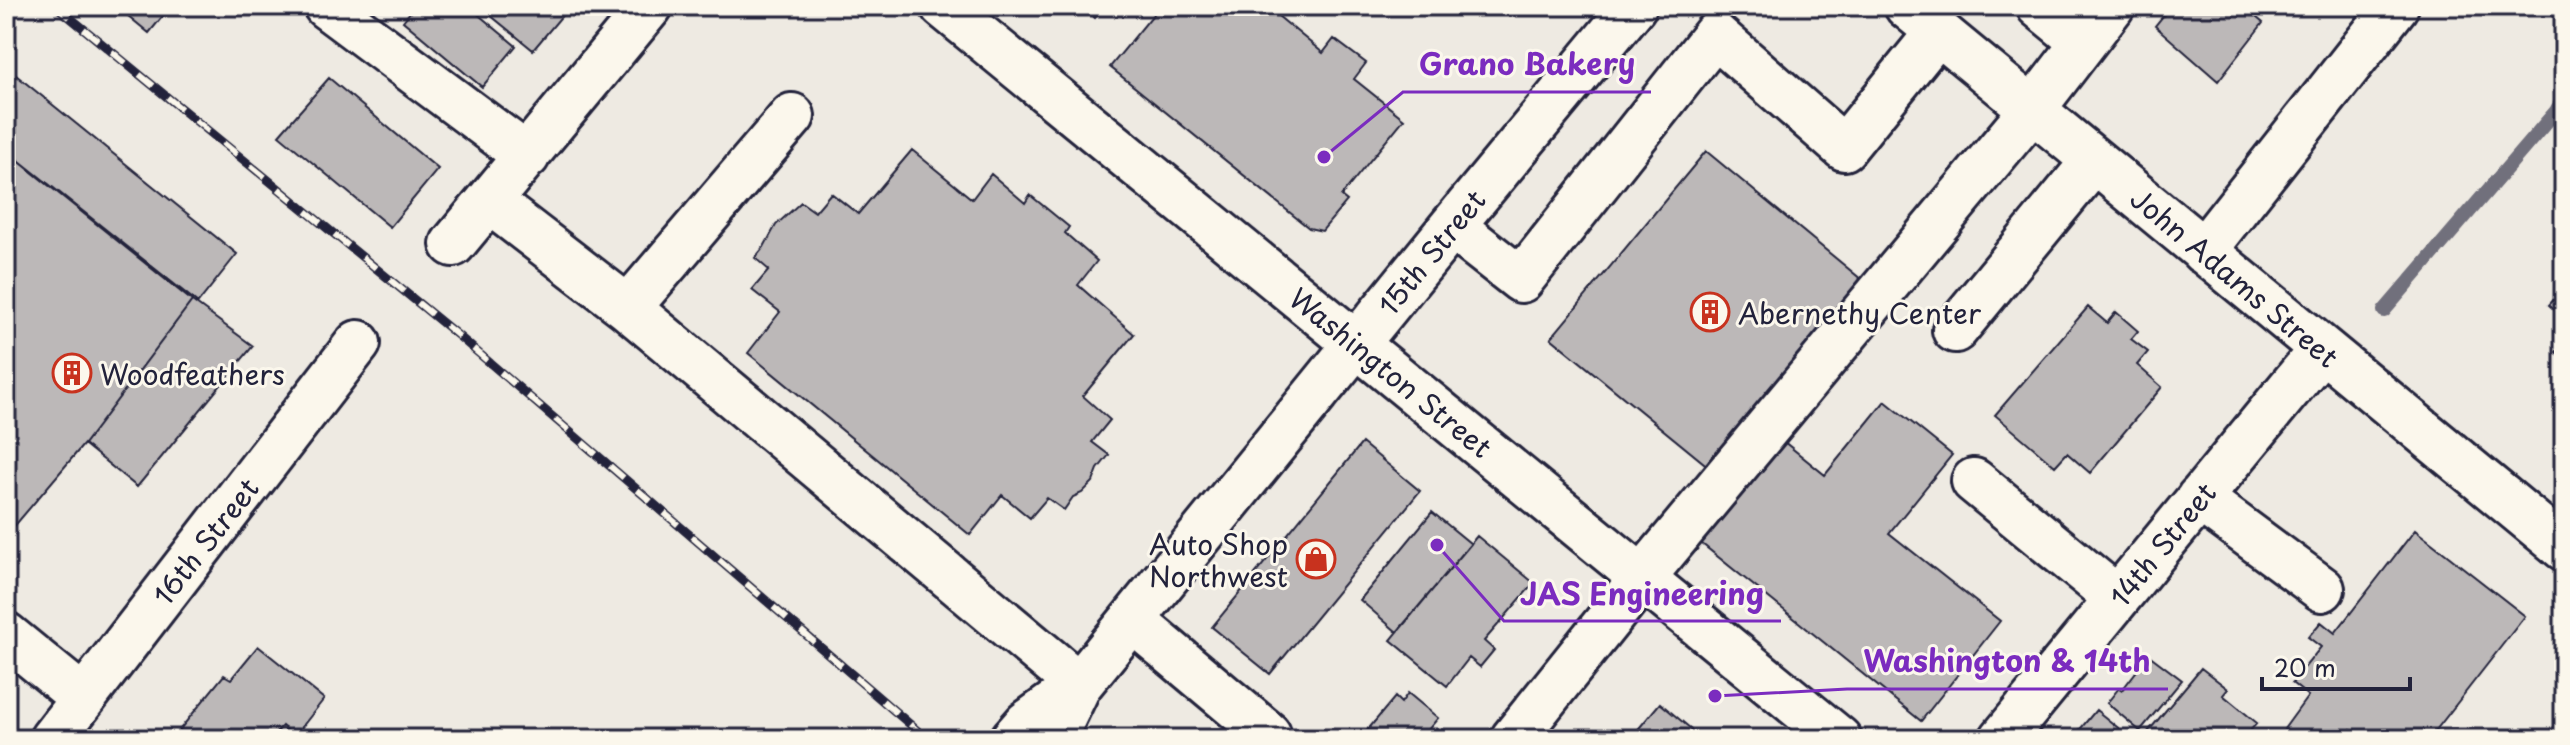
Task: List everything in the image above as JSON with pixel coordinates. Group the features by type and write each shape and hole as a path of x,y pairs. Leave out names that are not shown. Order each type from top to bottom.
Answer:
{"street":[{"path":"326,6 527,156"},
{"path":"453,244 650,6"},
{"name":"Washington Street","path":"943,6 1839,739"},
{"name":"15th Street","path":"1053,739 1079,685 1634,6"},
{"path":"2039,6 2083,42"},
{"path":"1513,739 1642,578 2032,110 2112,6"},
{"path":"2203,251 2396,6"},
{"path":"1452,226 1521,280 1715,35 1844,148 1922,19"},
{"name":"John Adams Street","path":"1922,19 2564,548"},
{"path":"628,308 792,116"},
{"path":"1955,330 2094,161"},
{"path":"489,201 628,308 1079,685"},
{"name":"16th Street","path":"52,739 358,343"},
{"name":"14th Street","path":"2002,739 2322,349"},
{"path":"1974,481 2117,598"},
{"path":"2199,498 2322,589"},
{"path":"1132,620 1268,734"},
{"path":"6,635 83,698"},
{"name":"15th Street","path":"1013,739 1027,723 1079,685"}],"building":[{"path":"116,6 171,6 149,33"},
{"path":"415,6 468,6 516,46 482,87 403,21"},
{"path":"479,6 570,6 533,50"},
{"path":"1081,6 1105,6 1095,18"},
{"path":"1160,6 1266,6 1323,53 1334,39 1366,63 1354,79 1404,119 1341,196 1347,201 1322,231 1309,228 1110,67"},
{"path":"2162,6 2243,6 2263,23 2218,81 2155,26 2167,11"},
{"path":"6,67 237,254 198,303 6,150"},
{"path":"329,78 438,169 390,227 279,135"},
{"path":"912,150 972,199 991,174 1025,203 1030,195 1069,227 1065,233 1097,261 1078,285 1134,334 1083,396 1110,420 1092,442 1109,455 1093,482 1073,497 1064,510 1047,498 1030,518 1002,495 970,535 748,353 780,312 752,290 769,270 755,258 776,225 801,202 815,212 831,193 858,214"},
{"name":"Woodfeathers","path":"6,151 192,301 84,444 6,536"},
{"name":"Abernethy Center","path":"1706,151 1868,285 1715,472 1551,338"},
{"path":"2564,288 2564,319 2549,305"},
{"path":"192,301 253,346 137,487 84,444"},
{"path":"2088,307 2107,323 2116,312 2138,331 2131,339 2148,352 2137,365 2162,387 2090,473 2067,453 2055,466 1995,415"},
{"path":"2564,343 2564,360 2556,352"},
{"path":"1885,401 1952,455 1889,533 2000,621 1921,721 1696,539 1778,437 1825,475"},
{"name":"Auto Shop Northwest","path":"1362,443 1420,491 1270,674 1212,627"},
{"path":"1432,512 1471,544 1397,632 1360,600"},
{"path":"2415,530 2525,616 2429,739 2364,739 2351,729 2342,739 2297,739 2284,729 2308,696 2292,683 2321,647 2308,637 2321,622 2335,633"},
{"path":"1477,536 1534,583 1484,641 1494,650 1480,667 1469,658 1447,686 1391,640"},
{"path":"258,646 324,699 294,737 282,726 271,739 172,739 224,675 231,679"},
{"path":"2149,655 2182,680 2140,731 2107,703 2119,688 2122,690"},
{"path":"2201,668 2228,689 2223,695 2257,723 2243,739 2142,739"},
{"path":"1408,693 1438,718 1427,731 1437,739 1360,739 1395,697 1401,703"},
{"path":"1660,703 1703,739 1630,739"},
{"path":"2096,710 2132,739 2072,739"}],"waterway":[{"path":"2384,311 2556,111 2564,97"}],"railway":[{"path":"56,6 461,338 927,739"}],"place":[{"name":"Grano Bakery","path":"1324,157"},
{"name":"Abernethy Center","path":"1710,312"},
{"name":"Woodfeathers","path":"72,373"},
{"name":"JAS Engineering","path":"1437,545"},
{"name":"Auto Shop Northwest","path":"1316,559"},
{"name":"Washington & 14th","path":"1715,696"}]}
